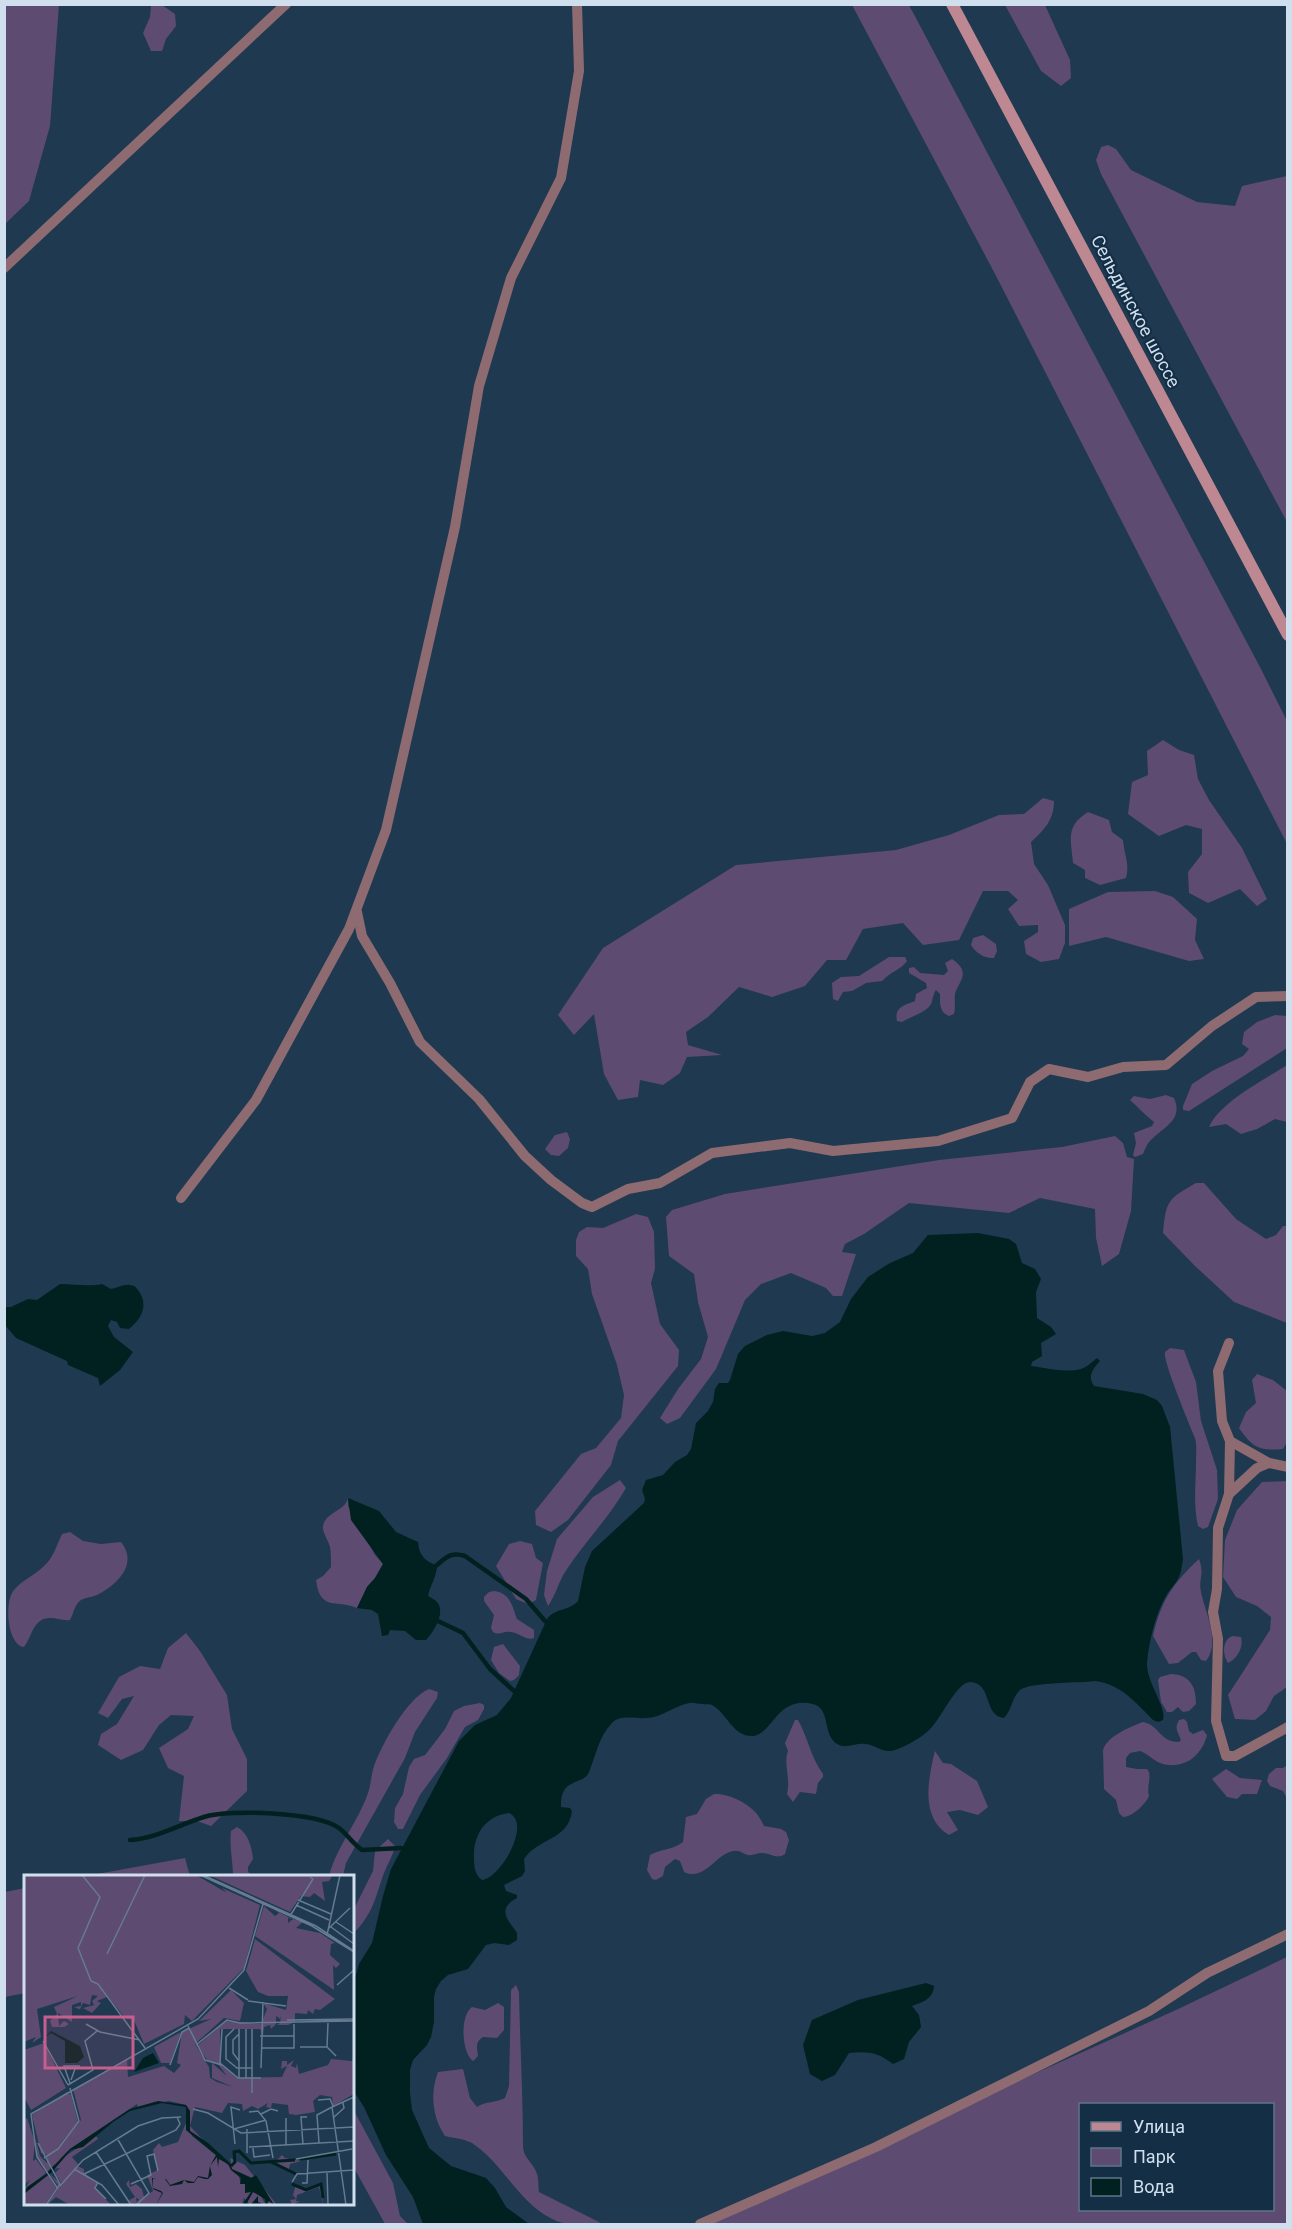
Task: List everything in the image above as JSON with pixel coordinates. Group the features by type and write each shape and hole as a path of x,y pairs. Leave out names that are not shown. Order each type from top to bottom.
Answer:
{"main road":[{"name":"Сельдинское шоссе","path":"952,4 1287,635"}],"street":[{"path":"4,268 286,4"},
{"path":"181,1198 256,1100 349,929 386,830 455,528 479,386 511,278 561,178 579,71 577,4"},
{"path":"356,909 362,936 390,983 420,1042 479,1099 525,1156 551,1180 582,1203 592,1207 628,1189 660,1183 711,1153 790,1143 833,1151 938,1141 1012,1118 1030,1082 1049,1069 1088,1077 1123,1067 1166,1065 1212,1026 1256,997 1287,996"},
{"path":"1229,1343 1218,1371 1222,1421 1230,1441 1229,1494 1218,1528 1217,1589 1213,1612 1218,1640 1216,1722 1226,1756 1235,1756 1287,1727"},
{"path":"1230,1441 1269,1463 1287,1467"},
{"path":"1229,1494 1257,1468 1269,1463"},
{"path":"700,2224 876,2147 1149,2011 1207,1973 1287,1934"}],"green space":[{"path":"5,4 59,5 50,126 29,201 5,224"},
{"path":"151,5 162,5 175,14 176,26 166,39 162,51 151,51 143,33 150,17"},
{"path":"852,5 909,5 1261,669 1287,721 1287,844 994,272"},
{"path":"1005,5 1045,5 1070,60 1071,78 1061,86 1041,71"},
{"path":"1108,145 1116,149 1131,170 1197,202 1235,206 1242,186 1287,176 1287,522 1101,174 1096,160 1101,147"},
{"path":"1163,740 1179,750 1194,755 1198,779 1209,800 1242,848 1267,899 1257,906 1240,889 1208,903 1189,893 1188,872 1202,854 1202,829 1186,825 1159,836 1128,814 1132,782 1148,775 1147,751"},
{"path":"1043,798 1054,801 1054,808 1044,829 1031,842 1034,864 1048,885 1065,925 1065,943 1059,959 1041,962 1026,954 1024,941 1038,932 1038,925 1019,926 1008,909 1018,900 1008,891 983,891 959,940 923,945 903,923 863,929 846,960 827,960 805,986 772,997 739,987 708,1017 686,1032 688,1045 722,1055 687,1057 680,1073 663,1085 640,1080 638,1097 618,1100 604,1074 594,1014 574,1035 558,1015 603,948 736,865 896,850 949,835 999,815 1024,814"},
{"path":"1088,812 1109,820 1112,832 1123,840 1127,864 1126,878 1100,885 1085,878 1085,870 1073,863 1071,834 1076,823"},
{"path":"1155,891 1173,897 1197,919 1195,940 1204,959 1189,961 1106,937 1069,946 1069,909 1108,892"},
{"path":"983,935 996,944 997,951 994,958 981,955 971,945 973,938"},
{"path":"889,957 905,957 907,961 882,981 866,983 852,991 843,992 838,1001 833,999 832,983 841,977 859,976"},
{"path":"952,959 963,973 955,994 954,1014 949,1016 943,1012 940,994 936,990 931,1004 926,1009 902,1022 897,1021 899,1010 904,1005 915,1001 916,994 927,988 926,983 909,973 909,968 914,967 920,973 944,975 948,971 945,963"},
{"path":"1275,1015 1287,1016 1287,1048 1189,1111 1183,1110 1192,1084 1243,1056 1249,1049 1242,1044 1244,1032 1257,1022"},
{"path":"1287,1065 1287,1122 1275,1119 1257,1129 1241,1134 1226,1124 1209,1127 1232,1100"},
{"path":"1166,1095 1174,1098 1176,1112 1174,1118 1149,1142 1143,1154 1135,1157 1133,1155 1136,1143 1134,1133 1152,1126 1154,1122 1130,1100 1134,1096 1150,1099"},
{"path":"567,1132 570,1139 568,1148 559,1156 551,1155 545,1149 555,1135"},
{"path":"1115,1136 1123,1143 1127,1157 1134,1159 1131,1211 1119,1254 1102,1266 1096,1238 1095,1209 1040,1198 1009,1213 909,1203 864,1234 845,1244 842,1252 856,1254 842,1296 833,1296 826,1288 791,1273 761,1284 745,1300 716,1369 680,1418 667,1424 660,1418 701,1359 708,1337 698,1302 694,1274 669,1256 666,1217 672,1210 725,1194 939,1160 1062,1147"},
{"path":"1196,1183 1204,1183 1236,1219 1266,1239 1276,1235 1283,1226 1287,1226 1287,1323 1234,1302 1163,1233 1165,1214 1170,1202 1179,1193"},
{"path":"636,1214 648,1217 654,1232 655,1269 651,1283 660,1324 679,1350 678,1366 618,1441 611,1465 568,1520 551,1532 536,1525 535,1511 581,1454 596,1448 621,1418 624,1395 617,1365 592,1294 588,1269 576,1256 576,1240 579,1232 587,1227 603,1228"},
{"path":"1170,1348 1184,1350 1196,1382 1201,1421 1217,1470 1218,1499 1208,1527 1203,1529 1198,1526 1196,1510 1196,1441 1165,1357 1165,1352"},
{"path":"1257,1374 1273,1380 1287,1391 1287,1442 1283,1449 1257,1447 1239,1428 1246,1412 1256,1403 1252,1380"},
{"path":"620,1480 626,1488 565,1572 548,1606 544,1595 547,1571 557,1539 593,1497"},
{"path":"1287,1481 1287,1687 1274,1696 1266,1711 1255,1720 1235,1719 1228,1695 1270,1630 1271,1617 1257,1606 1236,1597 1223,1577 1225,1540 1237,1510 1262,1482"},
{"path":"348,1498 348,1506 375,1555 383,1564 367,1587 357,1608 325,1601 318,1590 316,1580 331,1567 330,1547 323,1525 328,1517 345,1505"},
{"path":"70,1532 83,1541 101,1544 121,1542 128,1557 127,1565 113,1584 99,1594 79,1602 70,1620 50,1618 40,1621 24,1647 18,1644 11,1631 8,1612 11,1596 17,1586 47,1563 62,1534"},
{"path":"520,1541 532,1544 536,1558 543,1563 536,1600 528,1604 516,1599 496,1566 509,1544"},
{"path":"1199,1559 1201,1592 1211,1627 1210,1653 1206,1661 1201,1660 1196,1652 1192,1652 1178,1663 1169,1664 1153,1636 1156,1624 1169,1594"},
{"path":"494,1591 507,1597 517,1619 534,1630 534,1638 511,1632 498,1634 493,1632 491,1628 494,1615 484,1601 484,1597"},
{"path":"186,1633 227,1695 232,1729 247,1759 247,1791 211,1826 197,1821 179,1821 184,1776 168,1768 159,1748 188,1729 194,1716 171,1715 159,1725 143,1750 121,1760 98,1745 101,1734 117,1724 134,1696 122,1699 108,1718 98,1713 119,1677 140,1666 160,1669 168,1648"},
{"path":"1233,1636 1241,1637 1242,1645 1237,1656 1228,1663 1224,1648 1227,1640"},
{"path":"503,1644 520,1666 519,1675 510,1681 499,1673 491,1660 494,1647"},
{"path":"1171,1674 1187,1679 1193,1687 1196,1704 1189,1711 1183,1712 1178,1707 1172,1712 1167,1712 1161,1702 1158,1680 1160,1677"},
{"path":"429,1689 438,1692 437,1698 415,1732 405,1758 346,1863 343,1875 329,1875 337,1854 364,1804 374,1766 383,1746 404,1712"},
{"path":"480,1703 484,1705 484,1709 478,1720 465,1727 447,1758 420,1795 403,1829 398,1829 394,1822 395,1808 403,1794 409,1767 414,1759 425,1755 445,1729 454,1711 464,1706"},
{"path":"1184,1719 1189,1731 1193,1734 1203,1730 1207,1735 1201,1749 1190,1760 1176,1765 1160,1763 1140,1751 1130,1753 1126,1758 1126,1767 1147,1769 1149,1772 1149,1796 1138,1810 1123,1817 1119,1813 1116,1800 1104,1789 1103,1750 1105,1745 1120,1733 1143,1722 1153,1726 1167,1739 1179,1742 1181,1740 1177,1726 1179,1720"},
{"path":"795,1720 798,1720 823,1777 818,1783 816,1794 800,1792 793,1802 787,1794 788,1751 785,1743"},
{"path":"935,1751 943,1763 951,1764 977,1781 988,1807 978,1815 960,1810 947,1812 958,1830 949,1835 934,1819 928,1797"},
{"path":"1287,1765 1287,1799 1283,1791 1270,1786 1267,1781 1269,1774 1276,1768 1283,1768"},
{"path":"1226,1769 1240,1778 1262,1780 1257,1794 1242,1794 1237,1799 1227,1797 1212,1779"},
{"path":"714,1794 725,1795 737,1800 753,1810 764,1826 786,1832 789,1840 785,1854 779,1856 765,1853 746,1855 734,1851 704,1870 691,1874 684,1872 680,1861 675,1859 665,1867 663,1876 656,1880 652,1879 647,1870 650,1855 683,1842 686,1817 697,1814 706,1799"},
{"path":"237,1827 247,1837 253,1859 248,1872 252,1875 233,1875 231,1831"},
{"path":"388,1839 395,1846 370,1911 354,1933 354,1909 373,1871 375,1851"},
{"path":"185,1858 190,1875 92,1875"},
{"path":"24,1888 24,1993 5,1997 5,1892"},
{"path":"1287,1957 1287,2224 700,2224 1176,2010"},
{"path":"516,1985 519,1992 525,2154 537,2174 539,2192 603,2224 584,2226 566,2224 538,2210 526,2200 484,2153 472,2143 445,2136 437,2121 433,2096 438,2072 463,2069 470,2098 477,2107 505,2098 509,2086 511,1990"},
{"path":"498,2003 504,2007 504,2030 497,2038 483,2037 480,2039 477,2045 478,2056 473,2061 466,2050 463,2034 468,2011 472,2007 485,2010"},
{"path":"354,2111 393,2183 400,2216 408,2224 385,2224 354,2168"}],"water":[{"path":"978,1233 1009,1239 1016,1244 1022,1263 1035,1269 1041,1279 1036,1292 1037,1318 1051,1327 1056,1334 1041,1343 1042,1356 1032,1362 1031,1366 1075,1370 1085,1367 1097,1358 1100,1361 1091,1376 1094,1386 1143,1394 1157,1400 1162,1406 1170,1427 1183,1559 1179,1577 1167,1594 1153,1629 1147,1663 1150,1678 1162,1708 1163,1720 1158,1722 1153,1720 1120,1690 1095,1681 1025,1687 1017,1693 1004,1718 993,1712 982,1688 970,1682 959,1688 927,1732 891,1751 868,1744 842,1746 835,1743 828,1731 823,1712 813,1704 791,1705 783,1710 760,1734 753,1736 736,1730 720,1711 709,1704 689,1703 653,1717 615,1720 598,1746 589,1772 564,1790 561,1807 570,1808 572,1811 565,1828 530,1852 524,1859 525,1871 522,1876 504,1885 506,1891 517,1895 517,1898 505,1910 517,1933 517,1940 509,1945 494,1943 486,1945 468,1969 448,1975 441,1981 434,1997 434,2022 431,2037 413,2060 410,2070 412,2110 429,2148 451,2166 486,2178 506,2207 529,2224 423,2224 413,2197 386,2155 364,2107 354,2092 354,1982 359,1964 372,1943 391,1869 459,1741 475,1725 497,1715 511,1698 547,1619 550,1615 578,1601 585,1567 592,1551 644,1503 642,1490 646,1480 663,1475 675,1462 687,1455 691,1449 696,1423 708,1411 719,1383 728,1383 730,1380 738,1354 745,1346 767,1335 783,1331 812,1336 825,1333 840,1322 851,1299 868,1277 890,1263 913,1253 928,1235","holes":["509,1813 515,1819 516,1838 505,1861 490,1877 482,1880 476,1873 474,1865 474,1850 478,1834 487,1822"]},
{"path":"60,1284 102,1284 111,1289 130,1285 135,1287 141,1295 142,1311 134,1325 129,1329 120,1328 117,1322 111,1320 108,1326 114,1337 133,1352 120,1370 100,1386 98,1378 16,1338 5,1325 5,1307 11,1307 28,1299 37,1300"},
{"path":"348,1498 379,1511 396,1532 418,1542 423,1557 437,1565 428,1596 439,1606 440,1616 426,1640 416,1640 405,1631 390,1630 388,1635 382,1636 378,1614 372,1610 357,1608 367,1587 383,1564 351,1520"},
{"path":"926,1983 934,1986 932,1994 912,2006 919,2015 921,2027 909,2042 904,2059 893,2064 872,2053 849,2053 835,2075 822,2081 810,2074 803,2045 812,2020 858,2000"}],"waterway":[{"path":"437,1565 450,1556 457,1554 465,1556 526,1599 545,1621"},
{"path":"438,1621 463,1633 490,1669 514,1691"},
{"path":"130,1840 158,1834 204,1817 233,1813 273,1813 312,1818 328,1823 339,1828 362,1850 401,1848"}]}
